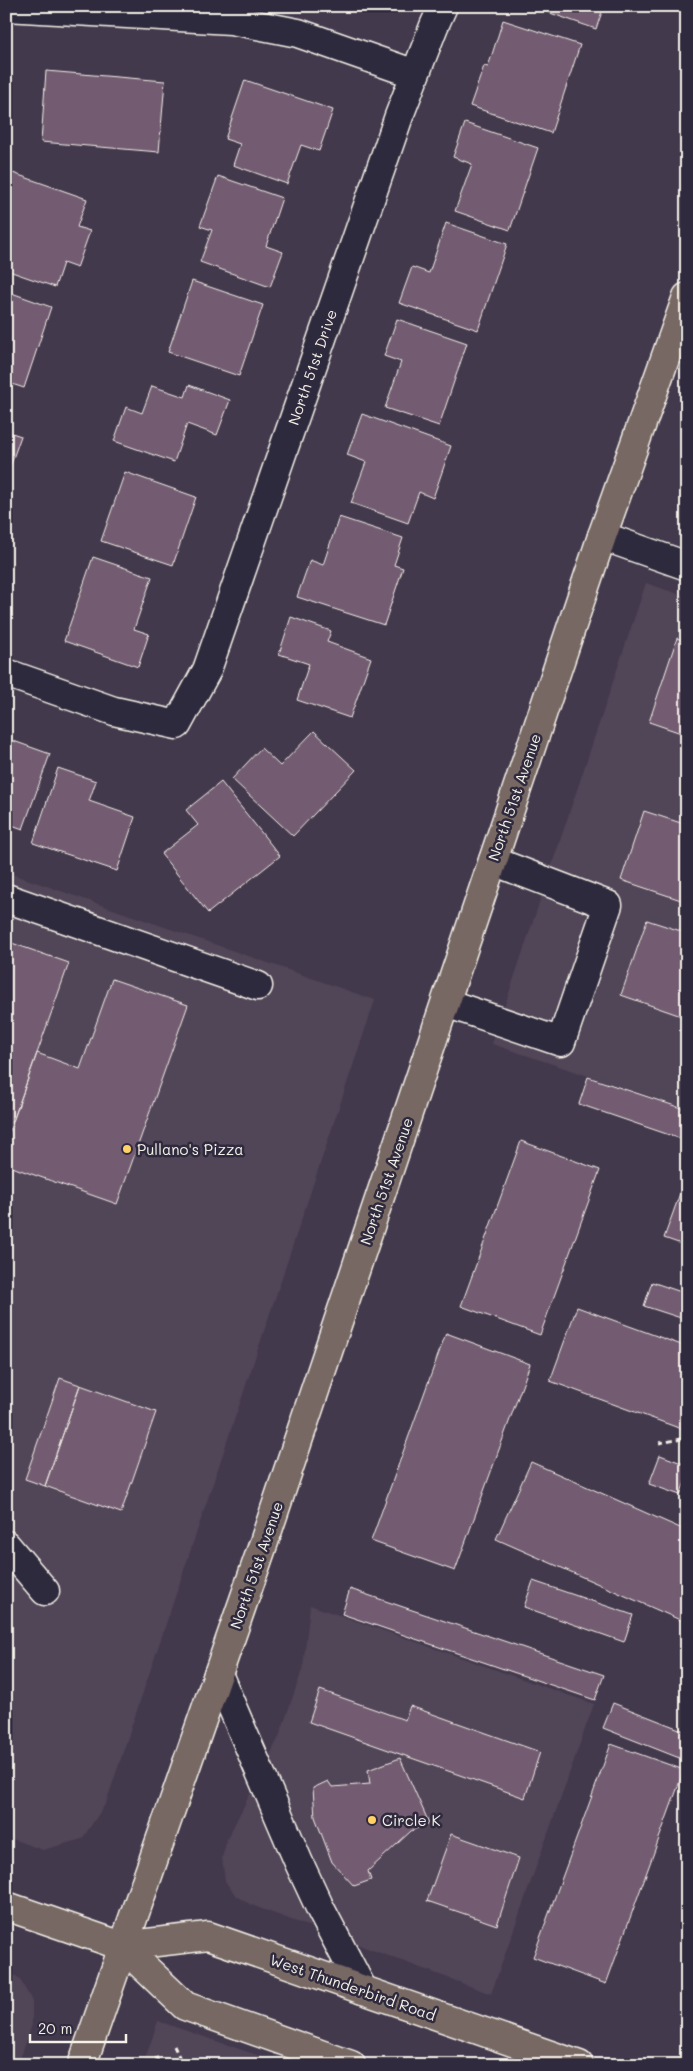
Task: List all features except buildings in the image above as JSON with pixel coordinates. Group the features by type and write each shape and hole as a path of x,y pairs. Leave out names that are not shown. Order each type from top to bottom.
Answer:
{"main road":[{"name":"North 51st Avenue","path":"82,2065 218,1674 602,536 687,297"},
{"name":"West Thunderbird Road","path":"6,1906 122,1946 185,2006 351,2065"},
{"name":"West Thunderbird Road","path":"122,1946 208,1936 579,2065"}],"street":[{"name":"North 51st Drive","path":"6,673 114,711 177,725 207,670 415,74 443,6"},
{"path":"6,7 230,20 298,33 415,74"},
{"path":"602,536 687,566"},
{"path":"446,1003 561,1042 608,905 492,862"},
{"path":"6,898 258,986"},
{"path":"6,1545 45,1592"},
{"path":"218,1674 307,1879 363,1990"}],"path":[{"path":"659,1443 682,1439 687,1441"},
{"path":"174,2046 183,2065"},
{"path":"156,2057 160,2065"}],"shaded area":[{"path":"646,583 687,597 687,1109 492,1044"},
{"path":"6,872 375,1000 106,1803 82,1839 43,1850 6,1837"},
{"path":"310,1605 594,1704 491,1994 251,1905 236,1896 225,1881 222,1858 227,1839 279,1737 303,1667"},
{"path":"6,1970 19,1978 32,2001 32,2025 18,2065 6,2065"},
{"path":"158,2021 286,2065 143,2065"}],"place":[{"name":"Pullano's Pizza","path":"127,1149"},
{"name":"Circle K","path":"372,1820"}]}
